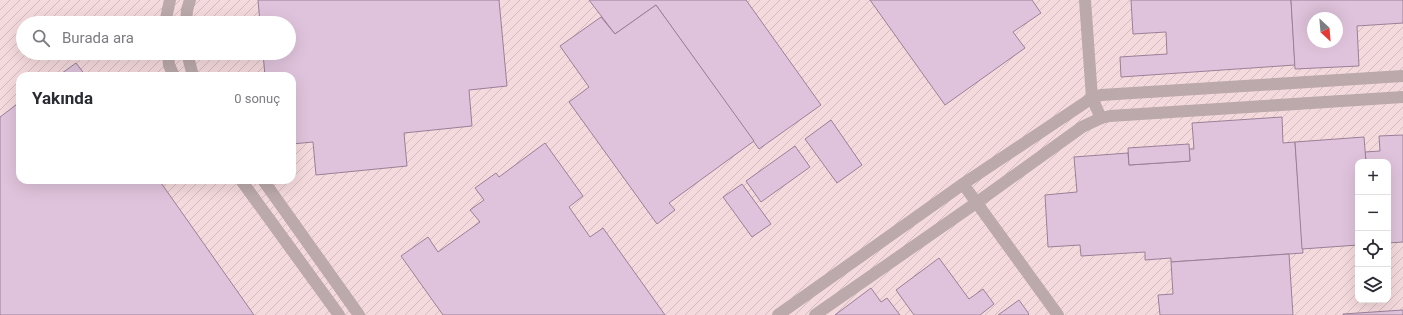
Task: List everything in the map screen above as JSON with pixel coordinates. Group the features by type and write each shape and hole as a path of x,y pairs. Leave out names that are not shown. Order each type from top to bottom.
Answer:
{"street":[{"path":"167,16 170,0"},
{"path":"187,16 190,0"},
{"path":"1085,0 1092,98 1101,118"},
{"path":"169,60 172,72"},
{"path":"189,60 193,72"},
{"path":"778,315 963,184 1092,98 1101,95 1403,76"},
{"path":"814,315 976,203 1082,127 1101,118 1110,116 1403,97"},
{"path":"244,184 339,315"},
{"path":"266,184 359,315"},
{"path":"963,184 1058,315"}],"shaded area":[{"path":"0,0 1403,0 1403,315 0,315"}],"building":[{"path":"258,0 499,0 507,86 469,90 472,126 404,133 407,166 316,175 313,142 296,144 296,72 265,72 264,60 296,60 296,16 259,16"},
{"path":"589,0 746,0 821,105 759,149 656,5 615,34"},
{"path":"870,0 1032,0 1041,13 1013,32 1025,48 945,105"},
{"path":"1131,0 1291,0 1295,65 1121,77 1120,57 1167,54 1166,32 1133,34"},
{"path":"1291,0 1403,0 1403,23 1357,26 1359,66 1295,69"},
{"path":"656,5 754,141 669,203 675,210 657,224 569,102 589,87 560,46 601,17 615,34"},
{"path":"76,63 83,72 64,72"},
{"path":"16,105 16,184 162,184 254,315 0,315 0,117"},
{"path":"1282,117 1283,143 1295,142 1303,253 1171,262 1171,258 1145,260 1145,252 1081,256 1080,245 1048,247 1045,195 1077,192 1074,157 1128,153 1129,165 1190,161 1189,149 1194,149 1192,123"},
{"path":"831,120 862,165 837,183 805,139"},
{"path":"1403,135 1403,242 1391,243 1391,159 1366,159 1365,152 1380,151 1379,136"},
{"path":"1364,137 1366,159 1355,159 1355,245 1302,249 1295,142"},
{"path":"545,143 583,196 569,207 590,237 603,228 665,315 443,315 401,256 428,237 438,252 480,222 470,210 484,200 475,188 496,173 499,177"},
{"path":"1189,144 1190,161 1129,165 1128,148"},
{"path":"795,146 810,167 761,202 746,181"},
{"path":"742,184 771,224 752,237 723,197"},
{"path":"1289,254 1293,315 1160,315 1158,295 1173,294 1171,262"},
{"path":"939,258 969,299 983,289 994,304 980,315 914,315 896,290"},
{"path":"871,288 881,302 887,298 900,315 835,315"},
{"path":"1019,300 1029,314 1028,315 998,315"},
{"path":"1403,310 1403,315 1343,315 1343,314"}]}
